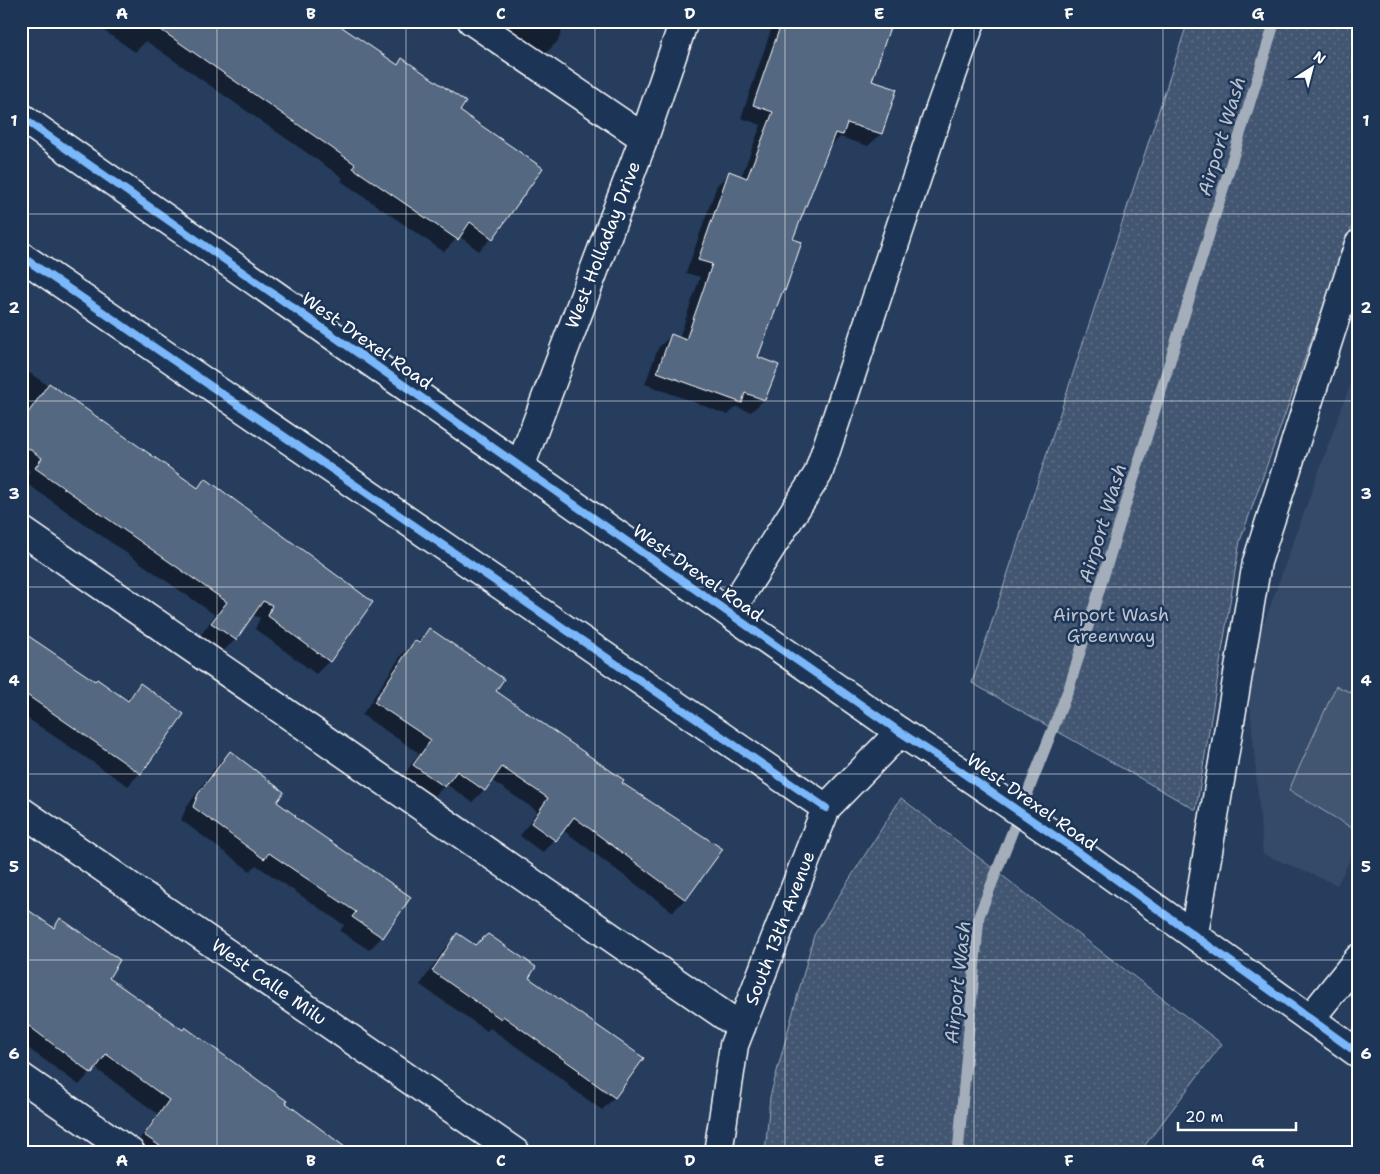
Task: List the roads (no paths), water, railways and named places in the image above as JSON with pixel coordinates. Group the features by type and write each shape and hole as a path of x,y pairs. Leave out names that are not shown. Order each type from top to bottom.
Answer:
{"street":[{"path":"472,21 644,138"},
{"name":"West Holladay Drive","path":"520,467 644,138 684,21"},
{"path":"728,613 818,474 971,21"},
{"name":"West Drexel Road","path":"21,117 728,613 900,732 1074,848 1359,1054"},
{"path":"1194,934 1257,562 1359,244"},
{"path":"21,256 826,808"},
{"path":"21,530 741,1027"},
{"name":"South 13th Avenue","path":"718,1153 734,1045 826,808 900,732"},
{"name":"West Calle Milu","path":"21,811 516,1153"},
{"path":"1310,1019 1359,958"},
{"path":"21,1077 131,1153"}],"waterway":[{"name":"Airport Wash","path":"958,1153 979,916 1069,688 1275,21"}],"park label":[{"name":"Airport Wash Greenway","path":"1111,625"}]}
